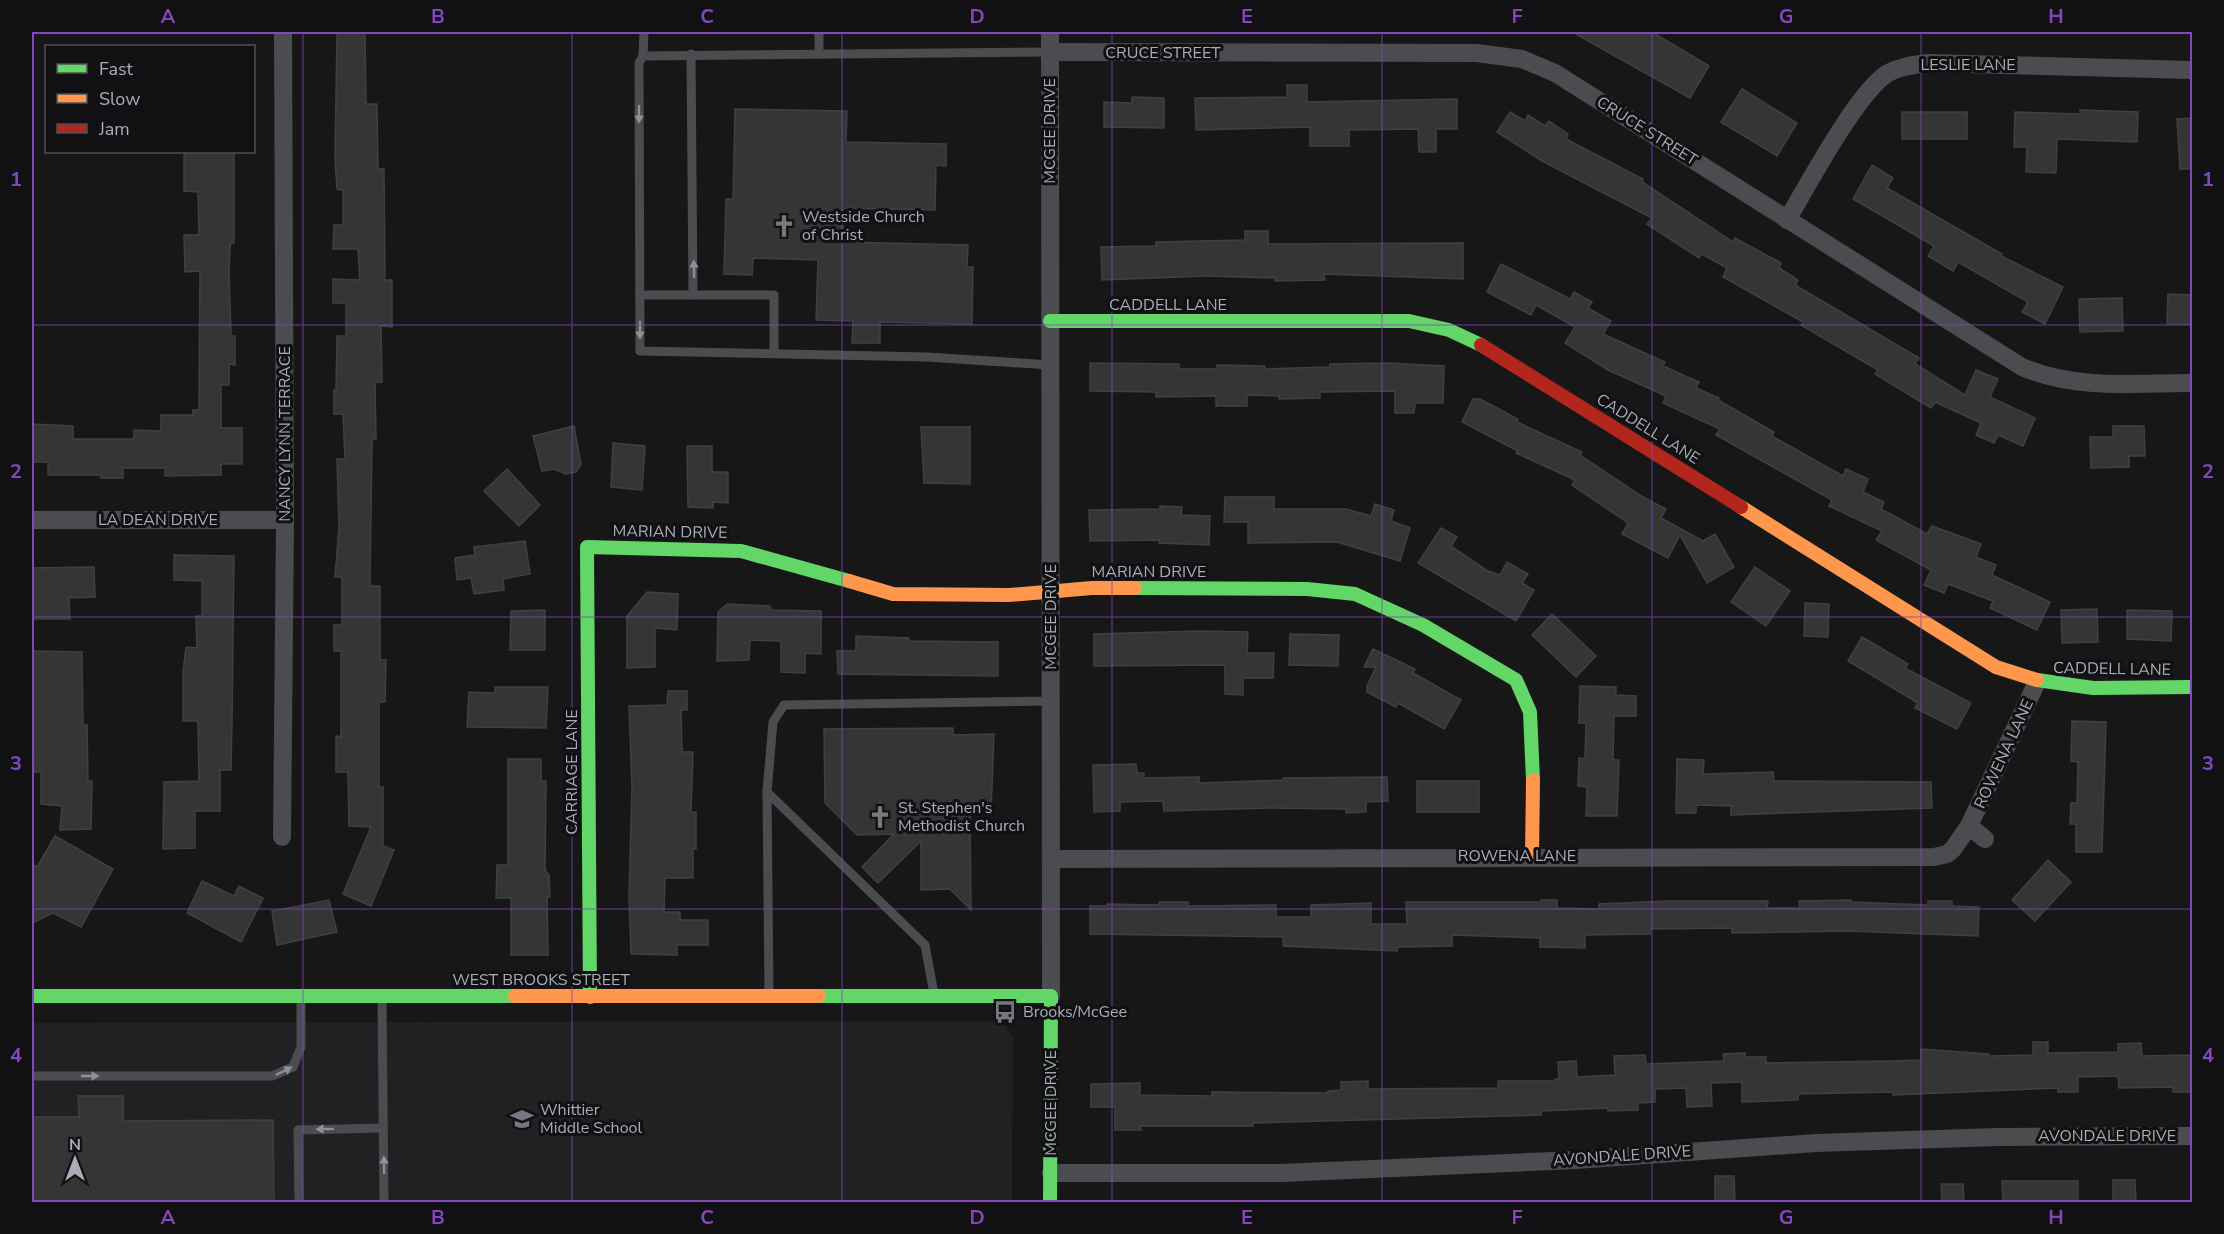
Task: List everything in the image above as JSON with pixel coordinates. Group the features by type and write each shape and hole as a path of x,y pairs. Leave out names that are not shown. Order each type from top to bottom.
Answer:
{"street":[{"name":"NANCY LYNN TERRACE","path":"282,837 285,520 283,32"},
{"name":"MCGEE DRIVE","path":"1050,32 1050,1203"},
{"name":"CRUCE STREET","path":"1050,52 1477,53 1522,59 1555,73 2004,357 2038,374 2076,382 2193,383"},
{"name":"LESLIE LANE","path":"1787,220 1864,96 1887,74 1899,68 1928,63 2193,70"},
{"name":"CADDELL LANE","path":"1050,321 1388,321 1445,327 1465,335 1509,361 1996,667 2037,682 2064,687 2193,687"},
{"name":"LA DEAN DRIVE","path":"32,520 285,520"},
{"name":"MARIAN DRIVE","path":"587,547 741,551 893,594 963,595 1092,588 1335,591 1375,602 1423,625 1516,680 1530,712 1533,741 1532,856"},
{"name":"CARRIAGE LANE","path":"587,547 590,997"},
{"name":"ROWENA LANE","path":"1051,859 1532,856 1934,857 1947,854 1953,849 1970,826 2037,682"},
{"name":"ROWENA LANE","path":"1970,826 1986,839"},
{"name":"WEST BROOKS STREET","path":"32,996 1051,996"},
{"name":"AVONDALE DRIVE","path":"1051,1173 1292,1173 1575,1160 1816,1143 1997,1137 2193,1136"}],"lane":[{"path":"644,32 643,56 639,63 640,351 774,352 927,357 1051,365"},
{"path":"819,32 819,53"},
{"path":"643,56 1050,52"},
{"path":"691,54 693,295"},
{"path":"640,295 774,295 774,352"},
{"path":"769,997 767,792 773,722 784,705 1051,701"},
{"path":"767,792 925,945 934,997"},
{"path":"32,1076 272,1076 293,1067 301,1047 301,996"},
{"path":"382,997 384,1203"},
{"path":"299,1203 298,1130 383,1128"}],"shaded area":[{"name":"Whittier Middle School","path":"1001,1021 1013,1036 1012,1202 32,1202 32,1023"}],"building":[{"path":"337,32 365,32 366,104 377,104 378,169 384,169 385,280 392,280 392,327 381,326 382,382 375,382 376,439 372,439 370,586 380,586 380,660 386,660 385,702 379,702 379,787 383,787 383,846 394,850 371,906 343,894 371,827 349,826 348,772 336,772 336,736 341,737 341,651 334,651 334,625 342,625 342,577 335,577 339,527 337,459 345,459 343,414 334,414 334,390 336,390 337,336 346,336 346,303 333,303 333,279 360,280 358,249 333,249 334,225 343,225 343,190 337,189 335,159"},
{"path":"1572,32 1652,32 1709,66 1690,98"},
{"path":"1287,85 1307,85 1307,102 1457,99 1457,129 1436,129 1436,152 1419,152 1418,129 1349,130 1349,146 1310,146 1310,127 1196,130 1195,98 1287,97"},
{"path":"1742,89 1797,123 1777,156 1721,122"},
{"path":"1132,97 1164,98 1164,128 1104,127 1104,102 1132,103"},
{"name":"Westside Church of Christ","path":"735,109 847,111 846,142 946,144 946,166 936,165 935,210 843,208 843,242 968,245 967,267 973,267 972,324 880,322 880,343 852,343 853,321 816,320 818,260 753,258 752,275 724,274 726,199 733,199"},
{"path":"2080,110 2138,112 2137,142 2057,139 2056,173 2026,172 2027,147 2014,147 2015,112 2080,114"},
{"path":"1510,112 1525,121 1528,115 1545,126 1549,121 1568,134 1566,139 1643,179 1642,182 1733,242 1735,238 1781,263 1779,268 1798,280 1795,285 1919,358 1915,364 1965,395 1976,370 1998,379 1990,397 2035,418 2023,446 1998,435 1994,443 1976,435 1981,423 1935,402 1931,408 1875,374 1878,370 1801,325 1803,322 1723,277 1727,268 1702,254 1699,258 1647,224 1652,218 1542,161 1497,132"},
{"path":"1902,112 1967,112 1967,139 1902,139"},
{"path":"2193,118 2193,169 2180,169 2177,119"},
{"path":"184,153 234,153 234,243 231,243 229,270 231,336 235,336 235,365 229,364 229,385 221,385 221,428 242,428 242,464 221,464 221,475 165,476 165,468 123,468 123,478 101,478 101,475 48,475 48,462 32,462 32,424 73,426 73,439 134,439 134,430 161,431 161,415 193,415 193,410 199,410 200,271 185,272 184,235 199,235 198,192 184,191"},
{"path":"1872,165 1893,178 1887,188 2002,254 2001,256 2063,287 2045,324 2022,312 2028,302 1958,262 1953,271 1928,256 1934,246 1853,199"},
{"path":"1245,231 1268,231 1268,244 1463,243 1463,279 1324,274 1325,280 1275,281 1275,278 1206,276 1102,280 1101,247 1156,246 1156,242 1245,240"},
{"path":"1501,264 1570,299 1574,292 1592,302 1588,308 1611,321 1603,334 1665,362 1663,366 1699,382 1696,388 1719,398 1718,400 1774,432 1772,436 1843,476 1846,469 1868,479 1863,492 1884,502 1881,509 1927,534 1932,526 1981,544 1976,557 1996,565 1992,575 2050,602 2037,630 1990,608 1993,601 1948,584 1944,593 1924,585 1931,570 1876,540 1882,531 1829,506 1832,500 1716,435 1720,429 1663,403 1666,396 1608,370 1565,343 1575,327 1536,305 1531,315 1487,292"},
{"path":"2168,294 2193,295 2193,324 2167,324"},
{"path":"2122,298 2123,331 2080,332 2079,299"},
{"path":"1090,363 1179,364 1179,369 1217,369 1217,365 1265,366 1265,369 1330,367 1330,364 1388,363 1444,366 1443,403 1415,403 1414,413 1395,413 1395,391 1320,392 1320,398 1279,399 1279,396 1247,395 1247,406 1216,406 1216,396 1156,397 1156,392 1090,391"},
{"path":"1473,399 1480,399 1518,419 1517,422 1582,452 1580,455 1643,497 1666,509 1661,518 1703,541 1715,534 1734,567 1707,583 1680,535 1668,558 1622,534 1628,523 1572,485 1575,480 1516,453 1518,451 1462,422"},
{"path":"574,426 581,464 576,472 566,474 554,469 542,471 533,436"},
{"path":"2113,426 2144,426 2145,456 2129,456 2129,467 2091,468 2090,437 2113,437"},
{"path":"921,427 970,427 970,484 924,483"},
{"path":"613,443 645,446 642,490 611,487"},
{"path":"687,446 712,446 712,472 728,472 728,503 713,502 713,508 688,507"},
{"path":"507,469 540,505 519,526 484,491"},
{"path":"1225,497 1274,497 1274,509 1346,509 1371,516 1375,504 1394,510 1391,521 1410,528 1400,561 1337,542 1248,543 1248,522 1224,522"},
{"path":"1160,506 1182,507 1181,515 1210,516 1209,545 1159,543 1159,540 1090,541 1089,510 1160,509"},
{"path":"1441,528 1457,537 1451,546 1488,571 1500,575 1507,562 1528,574 1522,583 1534,590 1516,621 1418,563"},
{"path":"525,541 530,574 503,579 504,590 474,594 471,578 457,580 455,558 475,555 474,547"},
{"path":"174,555 234,556 231,770 220,770 220,811 195,811 195,848 163,849 164,782 199,781 198,721 183,721 183,672 186,647 197,648 196,616 202,616 202,581 174,580"},
{"path":"94,567 95,597 69,598 70,619 32,619 32,568"},
{"path":"1755,567 1790,591 1766,626 1731,602"},
{"path":"647,592 678,594 677,630 655,628 655,667 627,668 627,616"},
{"path":"1805,603 1829,604 1828,637 1804,636"},
{"path":"727,604 770,606 771,610 821,611 821,654 805,653 805,673 781,672 781,641 750,640 749,660 717,661 718,612"},
{"path":"2097,609 2098,642 2062,643 2061,610"},
{"path":"545,610 545,650 510,650 511,611"},
{"path":"2127,610 2172,611 2171,641 2127,639"},
{"path":"1552,614 1596,656 1576,677 1532,635"},
{"path":"1248,632 1247,653 1274,653 1273,678 1243,678 1243,695 1225,694 1225,665 1094,666 1094,634"},
{"path":"1290,634 1339,635 1338,666 1289,665"},
{"path":"856,636 909,638 909,641 998,642 998,676 838,674 837,651 856,651"},
{"path":"1862,637 1908,664 1905,668 1971,703 1957,729 1915,708 1918,703 1848,661"},
{"path":"1373,649 1415,669 1413,673 1461,700 1444,729 1398,703 1396,707 1367,692 1367,686 1376,667 1364,667"},
{"path":"32,651 82,652 83,725 87,725 88,781 92,781 91,829 60,830 62,806 41,804 41,772 34,772 34,750 32,750"},
{"path":"1580,686 1616,687 1616,695 1636,696 1636,716 1614,716 1613,760 1619,760 1617,816 1586,816 1587,787 1578,786 1579,758 1585,759 1586,723 1579,723"},
{"path":"495,687 548,687 546,728 467,727 469,692 495,693"},
{"path":"668,691 687,691 687,710 681,710 682,752 693,752 691,812 696,812 696,849 693,849 693,878 665,878 664,912 680,912 680,920 708,920 708,945 677,945 677,955 631,954 629,896 632,787 629,706 667,705"},
{"path":"2072,721 2106,722 2102,852 2076,852 2076,824 2070,824 2071,803 2077,803 2078,762 2071,761"},
{"name":"St. Stephen's Methodist Church","path":"953,728 953,735 994,734 991,812 970,812 971,910 950,889 921,890 921,841 878,883 862,867 894,834 857,835 825,803 824,729"},
{"path":"508,759 541,759 541,781 546,781 545,870 549,875 550,897 547,897 548,955 511,955 511,898 496,898 497,865 508,865"},
{"path":"1677,759 1704,760 1703,774 1773,772 1774,781 1931,782 1932,808 1731,815 1731,806 1696,805 1696,813 1676,813"},
{"path":"1136,764 1137,773 1144,773 1144,778 1199,777 1199,783 1283,780 1283,778 1387,777 1388,801 1366,802 1366,812 1346,813 1346,809 1270,808 1164,811 1163,801 1120,802 1120,811 1094,812 1093,765"},
{"path":"1417,781 1479,781 1479,812 1417,812"},
{"path":"55,836 113,869 81,927 53,913 32,923 32,864 37,867"},
{"path":"2048,860 2071,882 2035,921 2012,900"},
{"path":"202,881 234,896 239,886 263,898 241,942 187,913"},
{"path":"329,900 337,932 277,945 272,911"},
{"path":"1541,900 1557,900 1557,908 1599,909 1599,904 1669,901 1768,901 1767,908 1800,908 1799,901 1851,900 1851,902 1928,905 1928,901 1952,901 1952,906 1979,907 1978,936 1848,931 1732,933 1732,928 1650,929 1650,934 1585,935 1585,948 1540,947 1540,938 1452,935 1452,946 1398,947 1397,951 1283,946 1283,937 1090,934 1090,906 1107,906 1107,904 1159,905 1159,902 1188,902 1188,906 1276,905 1276,917 1311,917 1311,905 1371,903 1371,924 1407,924 1406,902 1541,902"},
{"path":"2033,1042 2048,1042 2048,1053 2118,1052 2118,1044 2141,1043 2142,1056 2193,1055 2193,1092 2173,1092 2173,1087 2119,1088 2118,1076 2078,1077 2078,1092 2058,1092 2058,1088 1893,1095 1893,1092 1798,1094 1798,1100 1742,1102 1742,1082 1711,1083 1712,1106 1687,1107 1686,1088 1655,1089 1655,1102 1638,1103 1638,1110 1608,1111 1608,1108 1541,1111 1541,1115 1253,1123 1253,1126 1141,1126 1141,1130 1115,1130 1115,1107 1091,1107 1091,1084 1140,1083 1140,1095 1212,1096 1212,1092 1328,1093 1328,1091 1341,1090 1341,1082 1368,1081 1368,1089 1498,1088 1498,1081 1552,1081 1559,1078 1558,1062 1576,1061 1577,1077 1615,1075 1614,1056 1645,1055 1646,1064 1724,1061 1723,1054 1745,1053 1745,1057 1766,1057 1766,1063 1892,1061 1921,1060 1921,1049 1989,1054 1989,1056 2033,1055"},
{"path":"78,1096 123,1096 123,1121 273,1120 274,1203 32,1203 32,1117 79,1117"},
{"path":"1715,1176 1734,1176 1735,1203 1715,1203"},
{"path":"2113,1180 2135,1180 2136,1203 2113,1203"},
{"path":"2002,1181 2078,1181 2078,1203 2003,1203"},
{"path":"1941,1184 1963,1184 1964,1203 1942,1203"}],"traffic: fast":[{"path":"1050,321 1409,321 1449,330 1481,345"},
{"path":"590,997 587,547 741,551 849,581"},
{"path":"1135,588 1307,589 1355,594 1423,625 1516,680 1530,712 1533,780"},
{"path":"2037,680 2093,688 2192,687"},
{"path":"32,996 515,996"},
{"path":"819,996 1051,996 1050,1202"}],"traffic: slow":[{"path":"1741,507 1996,667 2037,680"},
{"path":"849,581 893,594 1009,595 1092,588 1135,588"},
{"path":"1532,856 1533,780"},
{"path":"515,996 819,996"}],"traffic: jam":[{"path":"1481,345 1741,507"}],"place":[{"name":"Westside Church of Christ","path":"784,226"},
{"name":"St. Stephen's Methodist Church","path":"880,817"},
{"name":"Brooks/McGee","path":"1005,1012"},
{"name":"Whittier Middle School","path":"522,1119"}]}
